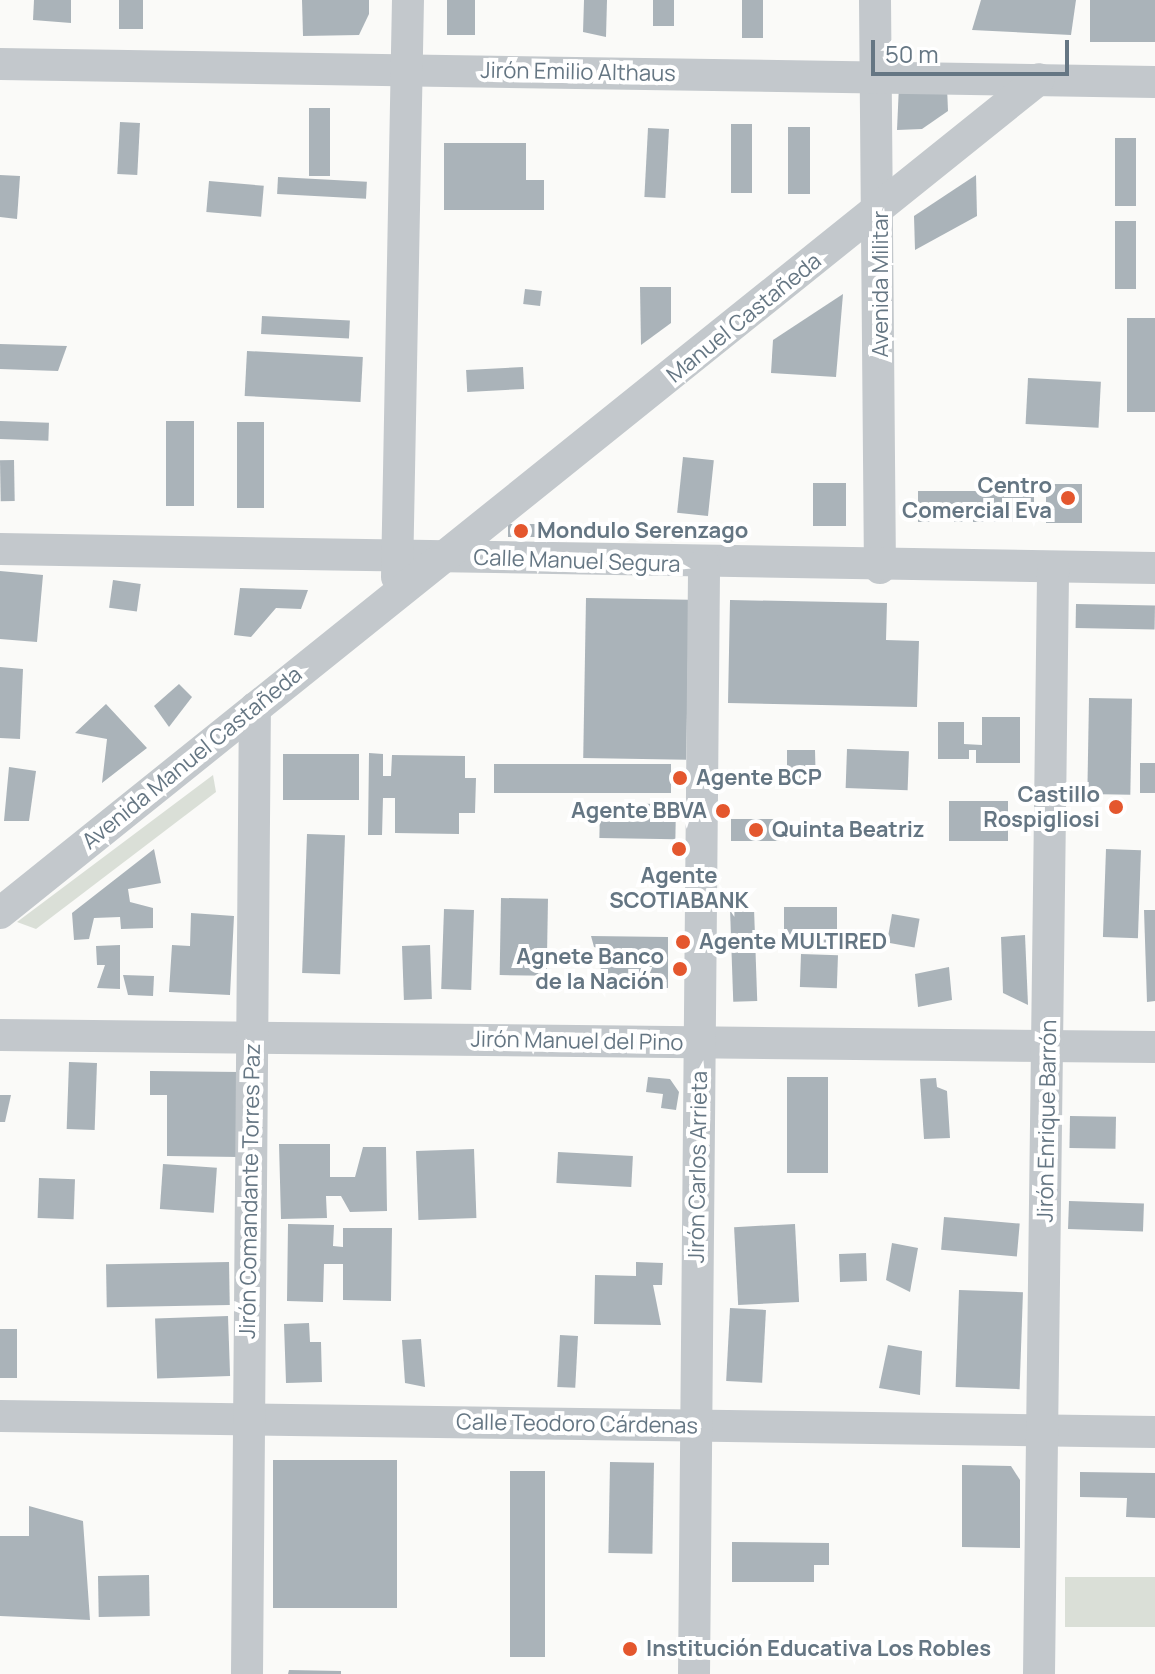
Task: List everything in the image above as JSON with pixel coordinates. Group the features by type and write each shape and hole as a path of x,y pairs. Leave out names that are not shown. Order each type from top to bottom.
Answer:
{"street":[{"path":"385,604 397,558 408,0"},
{"name":"Avenida Militar","path":"875,0 874,76 882,207 880,568"},
{"name":"Jirón Emilio Althaus","path":"0,64 1155,82"},
{"name":"Manuel Castañeda","path":"448,558 1039,79"},
{"name":"Calle Manuel Segura","path":"0,549 880,568 1155,568"},
{"name":"Avenida Manuel Castañeda","path":"0,913 385,604 448,558"},
{"name":"Jirón Carlos Arrieta","path":"694,1674 704,564"},
{"name":"Jirón Enrique Barrón","path":"1039,1674 1053,568"},
{"name":"Jirón Comandante Torres Paz","path":"247,1674 246,1420 255,708"},
{"name":"Jirón Manuel del Pino","path":"0,1035 1155,1047"},
{"name":"Calle Teodoro Cárdenas","path":"0,1416 1155,1432"}],"shaded area":[{"path":"213,775 216,792 36,929 17,922"},
{"path":"1065,1577 1155,1577 1155,1627 1065,1627"}],"building":[{"path":"34,0 71,0 71,23 33,20"},
{"path":"119,0 143,0 143,29 119,29"},
{"path":"302,0 369,0 369,14 359,35 303,36"},
{"path":"447,0 475,0 475,35 447,35"},
{"path":"584,0 607,0 606,37 583,32"},
{"path":"653,0 674,0 674,26 653,26"},
{"path":"742,0 763,0 763,38 742,38"},
{"path":"981,0 1076,0 1071,35 972,30"},
{"path":"1090,0 1155,0 1155,42 1090,42"},
{"path":"899,85 947,87 948,111 922,129 897,130"},
{"path":"309,108 330,108 330,176 309,176"},
{"path":"120,122 140,123 137,175 117,174"},
{"path":"731,124 752,124 752,193 731,193"},
{"path":"788,127 810,127 810,194 788,194"},
{"path":"648,128 669,129 665,198 644,197"},
{"path":"1115,138 1136,138 1136,206 1115,206"},
{"path":"444,143 526,143 526,180 544,180 544,210 444,210"},
{"path":"0,175 20,176 17,219 0,217"},
{"path":"976,175 977,216 915,250 914,216"},
{"path":"278,177 367,182 366,199 277,194"},
{"path":"209,181 264,186 261,217 206,212"},
{"path":"1115,221 1136,221 1136,289 1115,289"},
{"path":"640,287 671,287 671,323 641,345"},
{"path":"525,289 542,291 540,306 523,304"},
{"path":"843,294 836,377 771,373 773,340"},
{"path":"262,316 350,321 349,339 261,334"},
{"path":"1127,318 1155,318 1155,412 1127,412"},
{"path":"0,344 67,346 58,371 0,369"},
{"path":"247,351 363,357 360,402 245,396"},
{"path":"523,367 524,389 467,392 466,370"},
{"path":"1028,378 1101,382 1098,428 1026,424"},
{"path":"0,421 49,423 48,441 0,439"},
{"path":"166,421 194,421 194,506 166,506"},
{"path":"237,422 264,422 264,508 237,508"},
{"path":"683,457 714,460 708,516 677,513"},
{"path":"0,460 14,460 15,501 1,501"},
{"path":"813,483 846,483 846,526 813,526"},
{"path":"1046,484 1082,484 1082,523 1046,523"},
{"path":"918,491 1034,491 1034,522 918,522"},
{"name":"Mondulo Serenzago","path":"508,524 535,524 535,537 508,537"},
{"path":"0,571 43,575 37,642 0,639"},
{"path":"113,580 141,584 137,612 109,608"},
{"path":"240,588 308,590 301,609 276,608 251,637 234,635"},
{"path":"586,598 689,600 686,760 583,758"},
{"path":"730,600 887,603 886,640 919,641 917,707 728,703"},
{"path":"1076,604 1155,605 1155,629 1076,628"},
{"path":"0,667 23,669 20,739 0,738"},
{"path":"179,684 192,697 169,727 154,706"},
{"path":"1089,698 1132,699 1130,795 1087,794"},
{"path":"106,704 147,748 102,783 107,739 75,733"},
{"path":"982,717 1020,717 1020,763 976,763 976,750 969,750 969,759 938,759 938,722 964,722 964,744 982,745"},
{"path":"847,749 909,751 908,790 846,788"},
{"path":"787,750 815,750 816,789 787,781"},
{"path":"369,753 383,754 383,776 391,776 392,755 465,756 465,778 476,778 475,813 459,813 459,834 395,833 395,798 383,798 382,835 368,835"},
{"path":"283,754 359,754 359,800 283,800"},
{"path":"1140,763 1155,763 1155,793 1140,793"},
{"path":"494,764 671,764 671,793 494,793"},
{"path":"9,767 36,771 29,821 4,821"},
{"path":"949,801 1008,801 1008,841 949,841"},
{"path":"600,803 676,804 675,839 599,838"},
{"name":"Quinta Beatriz","path":"731,819 780,819 780,841 731,841"},
{"path":"307,834 345,835 340,974 302,973"},
{"path":"154,849 161,883 128,889 130,902 153,908 153,928 121,929 120,917 94,918 89,939 74,940 72,913"},
{"path":"1106,849 1141,850 1138,938 1103,937"},
{"path":"501,898 548,899 547,976 500,975"},
{"path":"784,907 837,907 837,943 784,943"},
{"path":"754,908 757,1001 733,1002 730,909"},
{"path":"444,909 474,910 471,990 441,989"},
{"path":"1144,910 1155,910 1155,1001 1147,1002"},
{"path":"191,913 234,916 230,995 169,992 172,945 190,946"},
{"path":"892,914 920,919 915,947 887,943"},
{"path":"1025,935 1028,1005 1003,993 1001,937"},
{"path":"591,936 668,937 668,988 608,985 597,960 618,963 613,953 594,947"},
{"path":"120,945 120,989 97,988 105,965 97,965 96,946"},
{"path":"430,945 432,999 404,1000 402,946"},
{"path":"801,954 838,955 837,988 800,987"},
{"path":"949,967 952,1000 918,1007 915,974"},
{"path":"123,975 154,976 153,996 128,995"},
{"path":"69,1062 97,1063 95,1130 67,1129"},
{"path":"150,1071 240,1072 239,1157 167,1156 167,1095 150,1095"},
{"path":"648,1077 670,1079 679,1092 676,1110 661,1108 663,1094 646,1092"},
{"path":"787,1077 828,1077 828,1173 787,1173"},
{"path":"936,1078 937,1087 947,1091 950,1138 924,1139 920,1079"},
{"path":"0,1095 11,1095 5,1122 0,1122"},
{"path":"1070,1116 1116,1117 1115,1149 1069,1148"},
{"path":"279,1144 330,1144 330,1177 355,1177 363,1147 386,1147 387,1211 350,1212 341,1196 326,1196 327,1218 281,1219"},
{"path":"474,1149 476,1218 418,1220 416,1151"},
{"path":"558,1152 633,1156 631,1187 556,1183"},
{"path":"163,1164 217,1168 214,1213 160,1209"},
{"path":"39,1178 75,1179 74,1219 38,1218"},
{"path":"1069,1201 1144,1204 1143,1232 1068,1229"},
{"path":"944,1217 1020,1224 1017,1256 941,1250"},
{"path":"288,1224 334,1225 333,1246 343,1247 343,1228 392,1228 391,1301 343,1300 343,1264 324,1264 323,1302 287,1301"},
{"path":"795,1224 799,1302 738,1305 734,1227"},
{"path":"892,1243 918,1248 910,1292 886,1280"},
{"path":"866,1253 867,1281 840,1282 839,1254"},
{"path":"229,1262 230,1305 107,1307 106,1264"},
{"path":"636,1262 663,1263 662,1285 653,1285 661,1325 594,1324 595,1275 636,1276"},
{"path":"959,1290 1023,1292 1020,1389 956,1387"},
{"path":"730,1308 766,1310 762,1383 726,1381"},
{"path":"228,1316 230,1376 157,1379 155,1319"},
{"path":"309,1323 310,1342 321,1342 322,1382 286,1383 284,1324"},
{"path":"0,1329 17,1329 17,1378 0,1378"},
{"path":"560,1335 578,1336 575,1388 557,1387"},
{"path":"421,1339 425,1387 405,1383 402,1340"},
{"path":"888,1345 922,1351 920,1395 879,1388"},
{"path":"273,1460 397,1460 397,1608 273,1608"},
{"path":"610,1462 654,1463 652,1554 608,1553"},
{"path":"962,1465 1011,1466 1020,1480 1020,1548 962,1547"},
{"path":"510,1471 545,1471 545,1657 510,1657"},
{"path":"1080,1472 1155,1473 1155,1518 1126,1517 1127,1498 1080,1497"},
{"path":"29,1506 83,1521 90,1620 0,1616 0,1536 29,1536"},
{"path":"732,1542 829,1543 829,1565 814,1565 814,1582 732,1582"},
{"path":"149,1575 150,1616 99,1617 98,1576"},
{"path":"289,1670 341,1671 341,1674 288,1674"}],"place":[{"name":"Centro Comercial Eva","path":"1068,498"},
{"name":"Mondulo Serenzago","path":"521,531"},
{"name":"Agente BCP","path":"680,778"},
{"name":"Castillo Rospigliosi","path":"1116,807"},
{"name":"Agente BBVA","path":"723,811"},
{"name":"Quinta Beatriz","path":"756,830"},
{"name":"Agente SCOTIABANK","path":"679,849"},
{"name":"Agente MULTIRED","path":"683,942"},
{"name":"Agnete Banco de la Nación","path":"680,969"},
{"name":"Institución Educativa Los Robles","path":"630,1649"}]}
